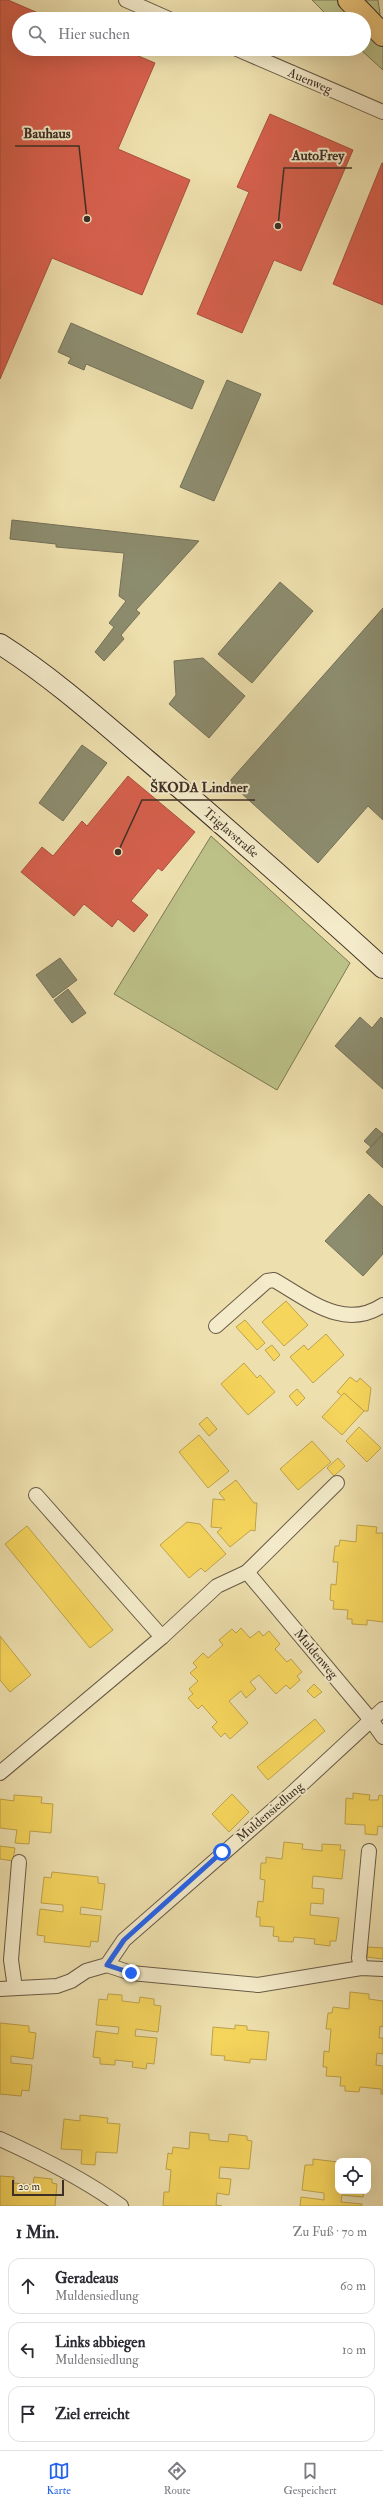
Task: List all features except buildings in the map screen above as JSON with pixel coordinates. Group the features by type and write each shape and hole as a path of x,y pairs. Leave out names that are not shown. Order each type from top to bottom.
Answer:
{"main road":[{"path":"349,0 361,12"},
{"path":"371,23 383,35"}],"street":[{"path":"126,0 153,12"},
{"name":"Auenweg","path":"253,56 383,112"},
{"name":"Triglavstraße","path":"0,644 48,678 151,764 383,968"},
{"path":"216,1326 267,1281 274,1280 329,1311 348,1316 361,1316 383,1305"},
{"path":"0,1773 162,1638 217,1586 247,1572 337,1483"},
{"path":"36,1495 162,1638"},
{"name":"Muldenweg","path":"247,1572 371,1720 383,1737"},
{"name":"Muldensiedlung","path":"107,1965 124,1940 289,1796 383,1709"},
{"path":"361,1968 359,1958 369,1851"},
{"path":"16,1988 11,1960 19,1862"},
{"path":"0,1989 57,1986 71,1981 86,1971 107,1965 131,1973 258,1985 361,1968 383,1969"},
{"path":"0,2139 48,2162 102,2192 121,2206"}],"green space":[{"path":"312,0 338,0 350,12 324,12"},
{"path":"360,0 378,0 380,14 378,16"},
{"path":"371,33 383,46 383,70 368,56 371,56"},
{"path":"211,836 350,963 277,1090 114,994"}],"place":[{"name":"Bauhaus","path":"87,219"},
{"name":"AutoFrey","path":"278,226"},
{"name":"ŠKODA Lindner","path":"118,852"}],"route":[{"path":"131,1973 107,1965 124,1940 222,1852"}]}
